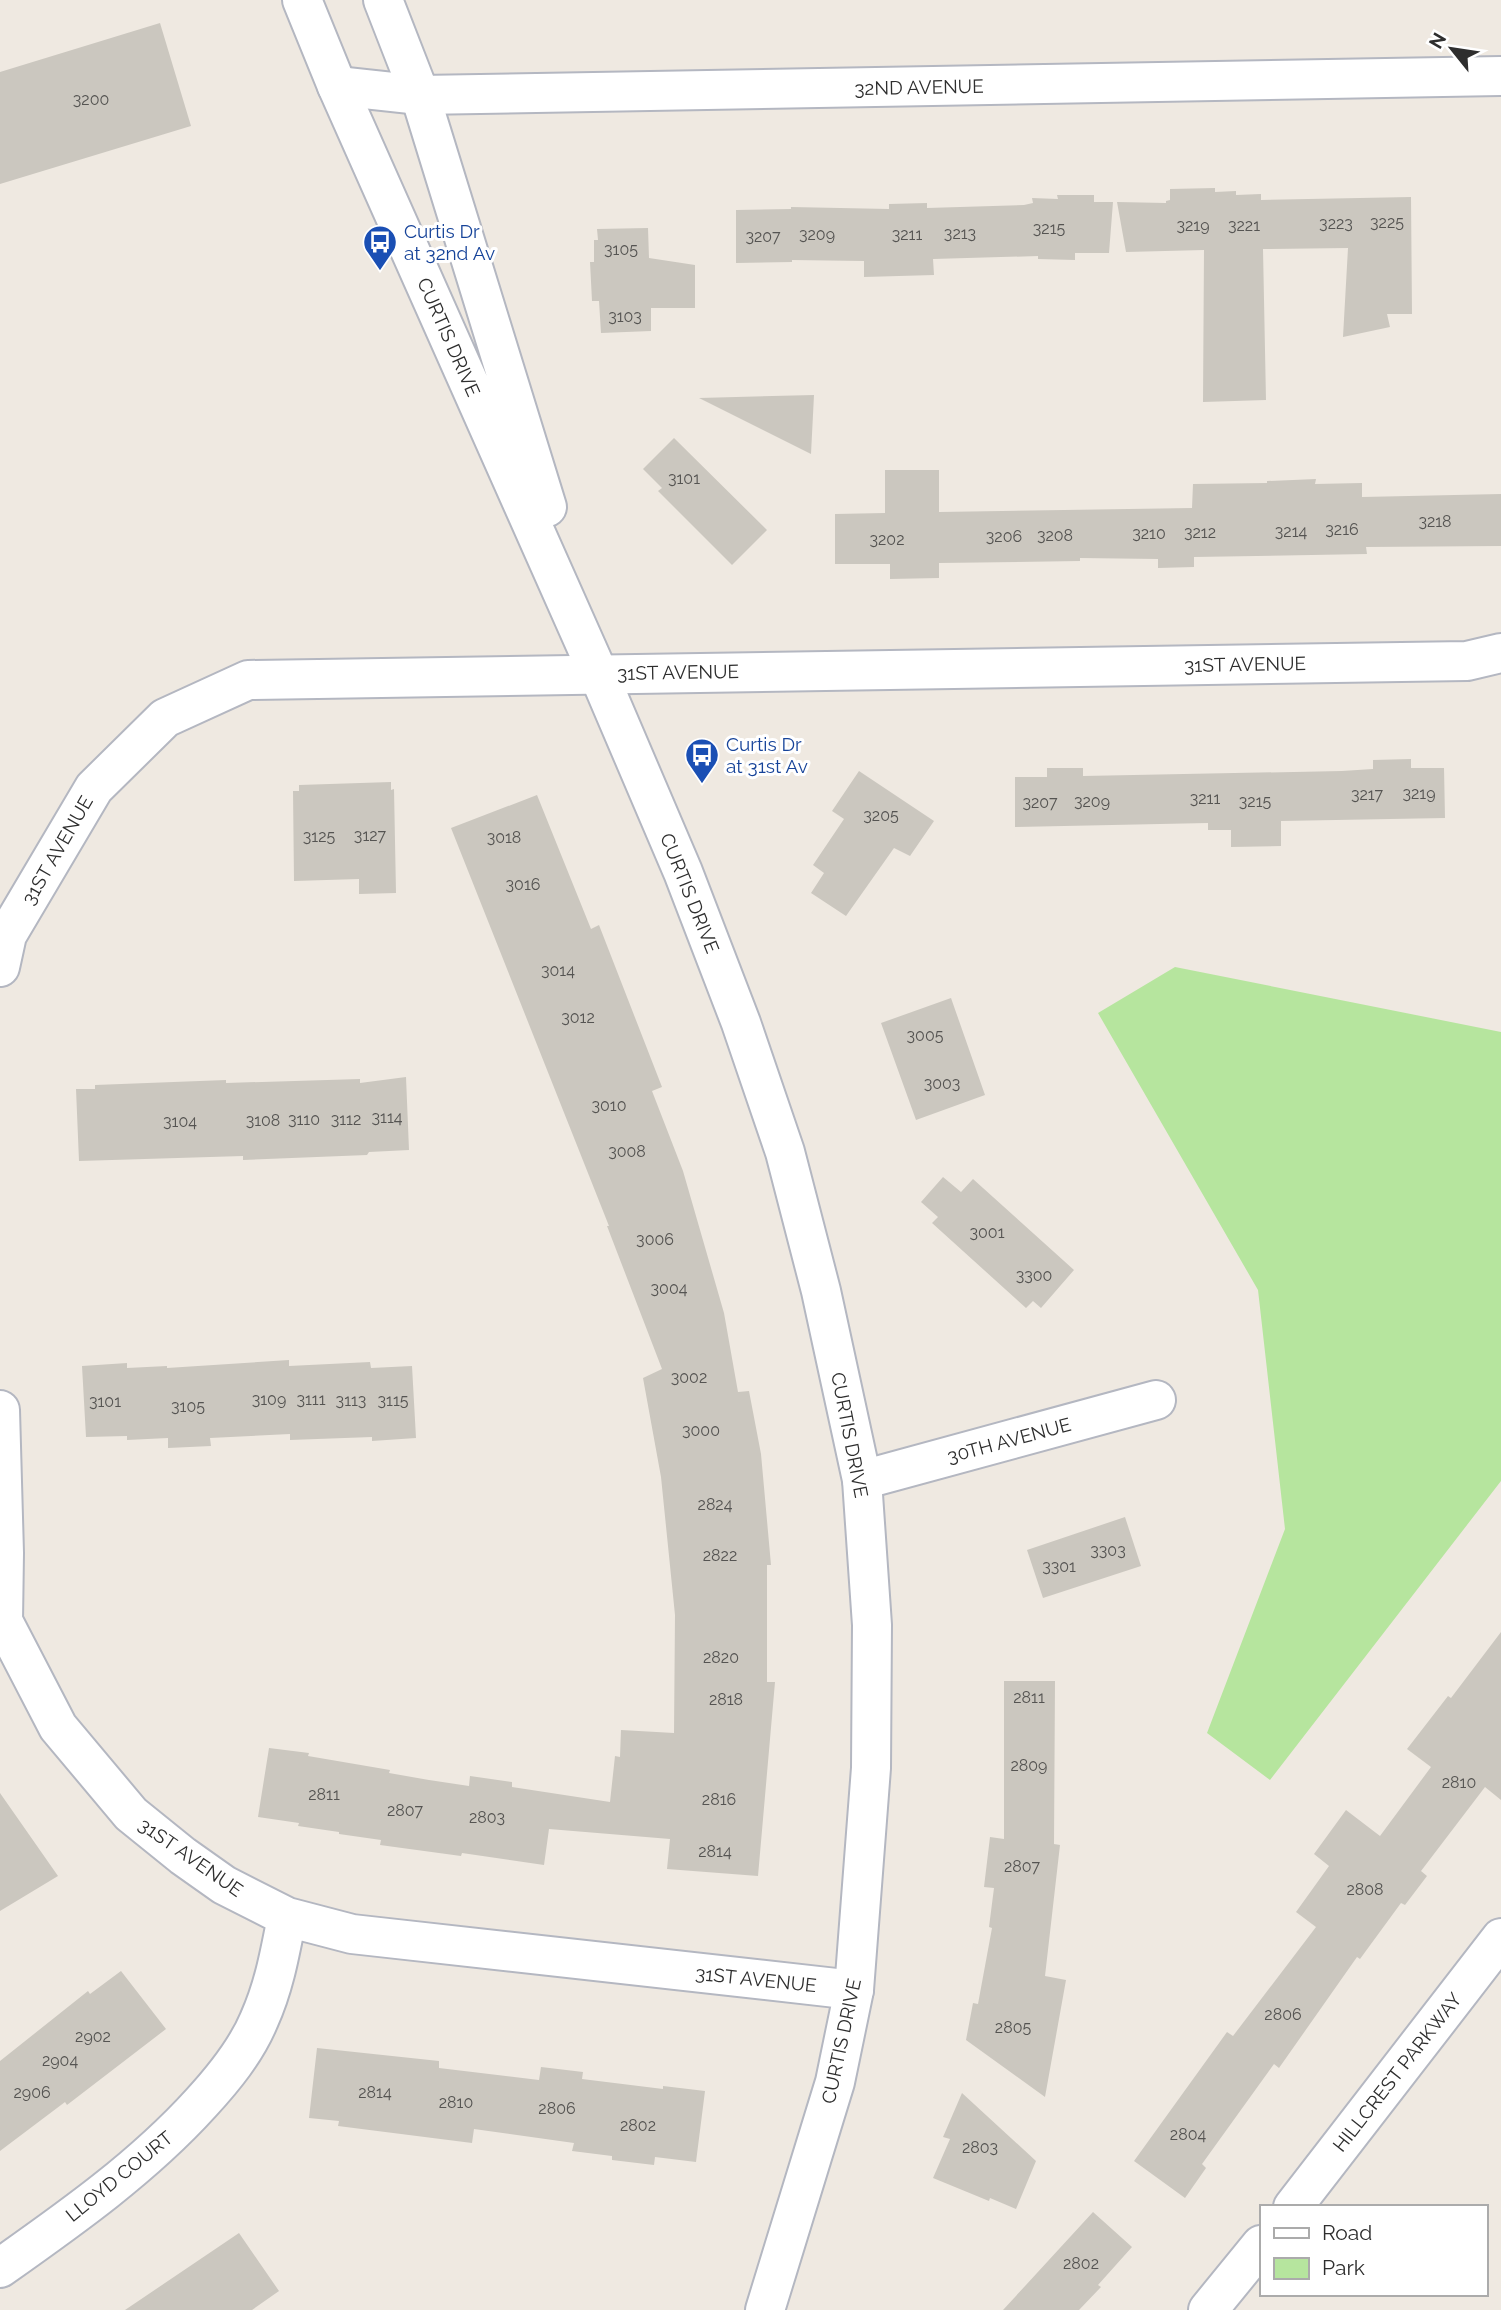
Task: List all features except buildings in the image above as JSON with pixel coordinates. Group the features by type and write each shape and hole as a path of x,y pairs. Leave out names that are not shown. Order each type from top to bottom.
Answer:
{"street":[{"name":"CURTIS DRIVE","path":"302,0 337,86 598,673 683,872 741,1023 785,1152 821,1290 862,1480 872,1625 871,1769 854,1990 835,2082 765,2310"},
{"name":"CURTIS DRIVE","path":"383,0 420,95 598,673"},
{"name":"32ND AVENUE","path":"337,86 420,95 1501,76"},
{"name":"31ST AVENUE","path":"0,967 7,935 94,788 165,718 248,680 1467,661 1501,653"},
{"name":"30TH AVENUE","path":"862,1480 1156,1400"},
{"name":"31ST AVENUE","path":"0,1410 3,1621 58,1727 131,1814 224,1885 287,1917 352,1934 854,1990"},
{"name":"LLOYD COURT","path":"0,2268 143,2161 177,2129 227,2074 258,2023 274,1983 287,1917"},
{"name":"HILLCREST PARKWAY","path":"1295,2205 1501,1938"},
{"path":"1208,2310 1260,2246"}],"green space":[{"path":"1175,967 1501,1032 1501,1481 1270,1780 1207,1733 1285,1529 1258,1290 1098,1013"}],"place":[{"name":"Curtis Dr at 32nd Av","path":"380,272"},
{"name":"Curtis Dr at 31st Av","path":"702,785"}]}
